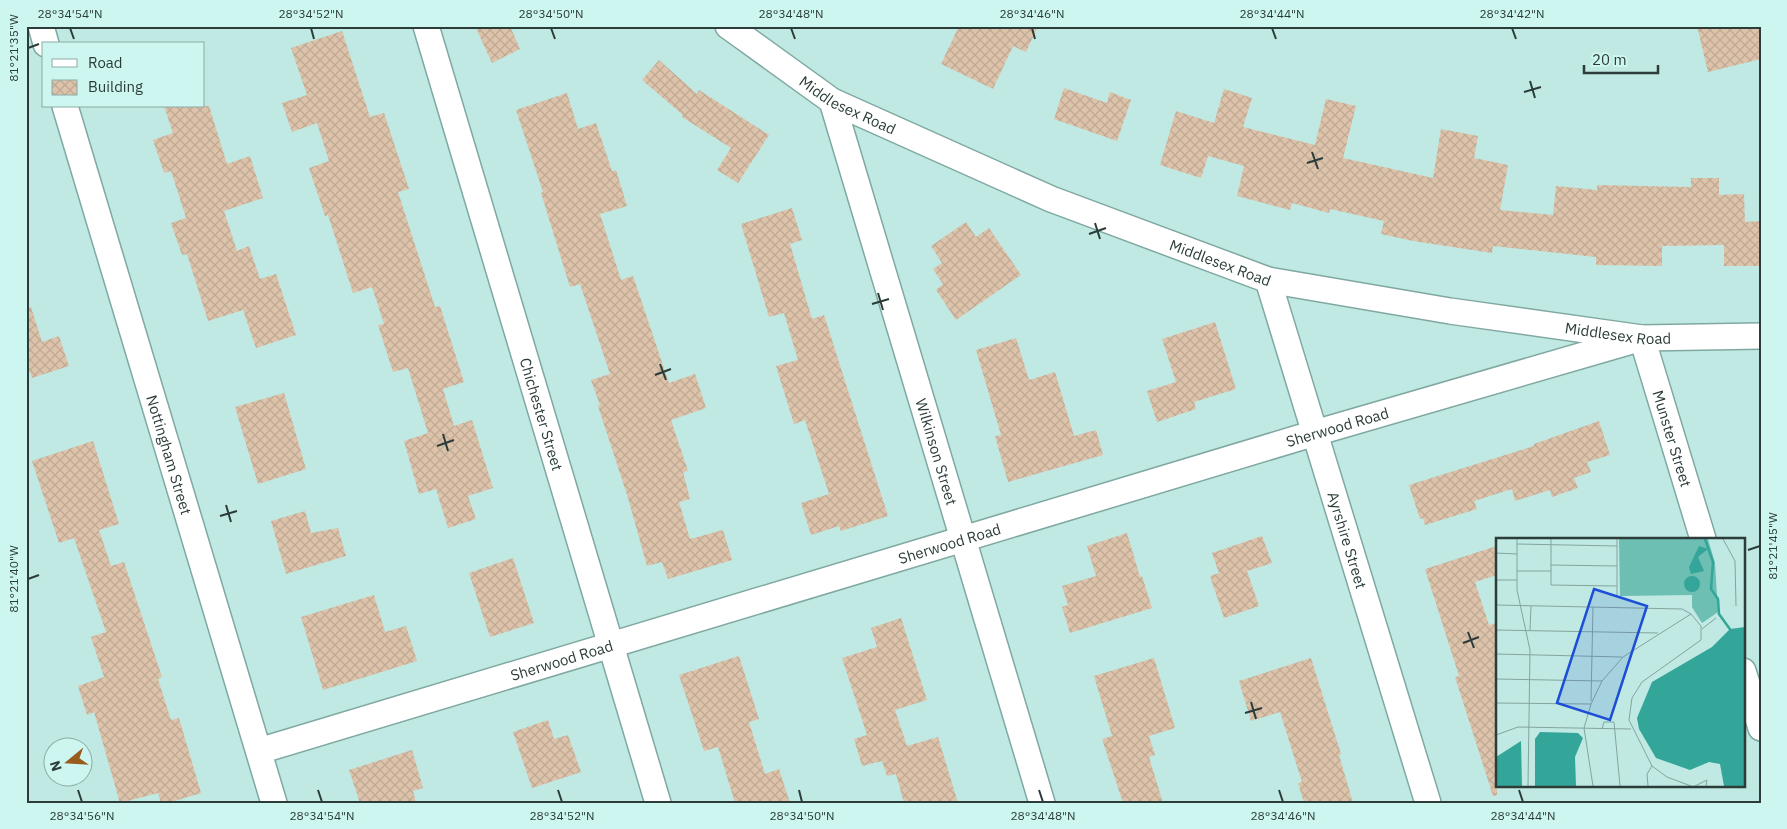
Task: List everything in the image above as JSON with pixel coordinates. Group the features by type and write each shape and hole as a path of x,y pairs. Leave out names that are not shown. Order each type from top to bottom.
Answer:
{"street":[{"path":"41,26 45,42"},
{"name":"Chichester Street","path":"426,26 658,803"},
{"name":"Middlesex Road","path":"728,26 832,101 1051,199 1268,280 1450,311 1642,338 1761,336"},
{"name":"Wilkinson Street","path":"832,101 1042,803"},
{"name":"Nottingham Street","path":"66,108 274,803"},
{"name":"Ayrshire Street","path":"1268,280 1428,803"},
{"name":"Sherwood Road","path":"259,751 612,646 963,538 1642,338"},
{"name":"Munster Street","path":"1642,338 1703,538"},
{"path":"1744,674 1761,728"}],"building":[{"path":"475,26 510,26 520,49 492,63"},
{"path":"959,26 1038,26 1026,52 1013,46 993,89 941,64"},
{"path":"1697,26 1761,26 1761,59 1708,72"},
{"path":"342,31 370,117 384,113 409,189 398,192 435,307 440,306 464,382 443,389 454,426 472,420 493,488 468,496 476,519 448,528 436,489 419,494 404,441 428,433 408,368 393,372 378,325 384,324 372,287 353,293 328,215 325,216 309,168 329,161 317,123 292,132 282,103 307,95 291,48"},
{"path":"659,60 697,94 699,90 769,135 738,183 717,170 731,148 682,117 683,115 642,80"},
{"path":"1064,88 1107,103 1110,92 1131,100 1117,141 1054,119"},
{"path":"1224,89 1252,98 1243,127 1315,145 1326,99 1356,106 1343,158 1433,178 1441,129 1478,136 1474,158 1508,165 1500,210 1553,215 1556,186 1597,190 1597,185 1691,187 1691,178 1719,178 1719,195 1744,194 1745,222 1761,221 1761,266 1724,266 1724,245 1662,246 1662,266 1596,265 1596,257 1493,246 1492,253 1413,241 1381,234 1384,221 1330,209 1329,213 1292,203 1290,210 1237,196 1244,166 1208,156 1201,178 1160,165 1176,111 1214,123"},
{"path":"567,93 578,129 596,123 612,171 616,170 627,206 600,214 621,280 633,276 669,383 695,374 706,408 671,420 688,471 683,472 690,499 679,502 690,539 723,530 732,560 668,579 662,562 647,566 591,380 610,374 580,284 570,287 541,193 543,192 516,110"},
{"path":"205,106 209,106 227,164 250,156 263,198 224,211 237,251 249,246 260,279 276,274 296,335 256,348 243,310 208,321 187,254 182,255 171,223 186,218 171,171 164,173 153,140 173,133 165,108 205,108"},
{"path":"792,208 802,240 790,244 812,319 824,315 888,516 841,531 839,526 811,535 801,503 829,494 805,420 794,424 776,366 798,360 784,313 769,317 741,224"},
{"path":"966,222 976,237 989,228 1021,275 956,320 936,290 943,284 933,269 942,263 931,246"},
{"path":"31,307 42,342 59,336 69,366 32,378 26,361 26,308"},
{"path":"1215,322 1236,389 1194,402 1196,409 1157,422 1147,391 1176,382 1162,339"},
{"path":"1016,338 1029,380 1055,372 1074,436 1096,430 1103,455 1008,482 995,436 1001,435 976,350"},
{"path":"284,393 306,469 258,484 235,407"},
{"path":"1599,421 1610,455 1587,462 1591,472 1574,478 1578,488 1552,497 1550,490 1515,501 1512,489 1474,501 1477,509 1425,525 1423,518 1420,519 1409,485 1534,446 1534,444"},
{"path":"93,441 119,524 99,530 111,566 124,562 162,677 158,679 171,720 179,718 201,793 168,803 161,803 158,793 120,803 94,712 87,715 78,686 104,677 91,637 106,632 74,538 59,543 32,461"},
{"path":"305,511 311,533 338,528 346,556 286,574 271,521"},
{"path":"1127,533 1140,577 1142,576 1152,608 1070,633 1062,607 1068,605 1062,586 1096,576 1087,546"},
{"path":"1262,536 1272,563 1247,571 1259,606 1224,618 1210,576 1219,573 1212,553"},
{"path":"1496,546 1496,575 1475,582 1489,625 1496,623 1497,795 1493,796 1455,677 1459,676 1425,569"},
{"path":"513,558 534,623 490,637 469,573"},
{"path":"374,595 385,632 406,626 417,661 323,690 301,617"},
{"path":"901,618 927,700 895,710 907,746 938,737 958,803 904,803 896,774 887,776 882,761 862,766 854,739 867,735 842,658 877,647 871,628"},
{"path":"739,656 759,719 749,722 765,774 779,769 790,803 735,803 718,747 704,751 679,675"},
{"path":"1154,658 1175,728 1149,736 1155,755 1149,757 1163,803 1123,803 1102,739 1112,736 1094,676"},
{"path":"1311,658 1341,754 1339,755 1353,803 1304,803 1298,783 1302,782 1280,712 1251,721 1239,681"},
{"path":"548,720 554,739 568,735 581,772 532,788 513,732"},
{"path":"412,750 423,788 413,791 416,803 360,803 349,770"}]}
